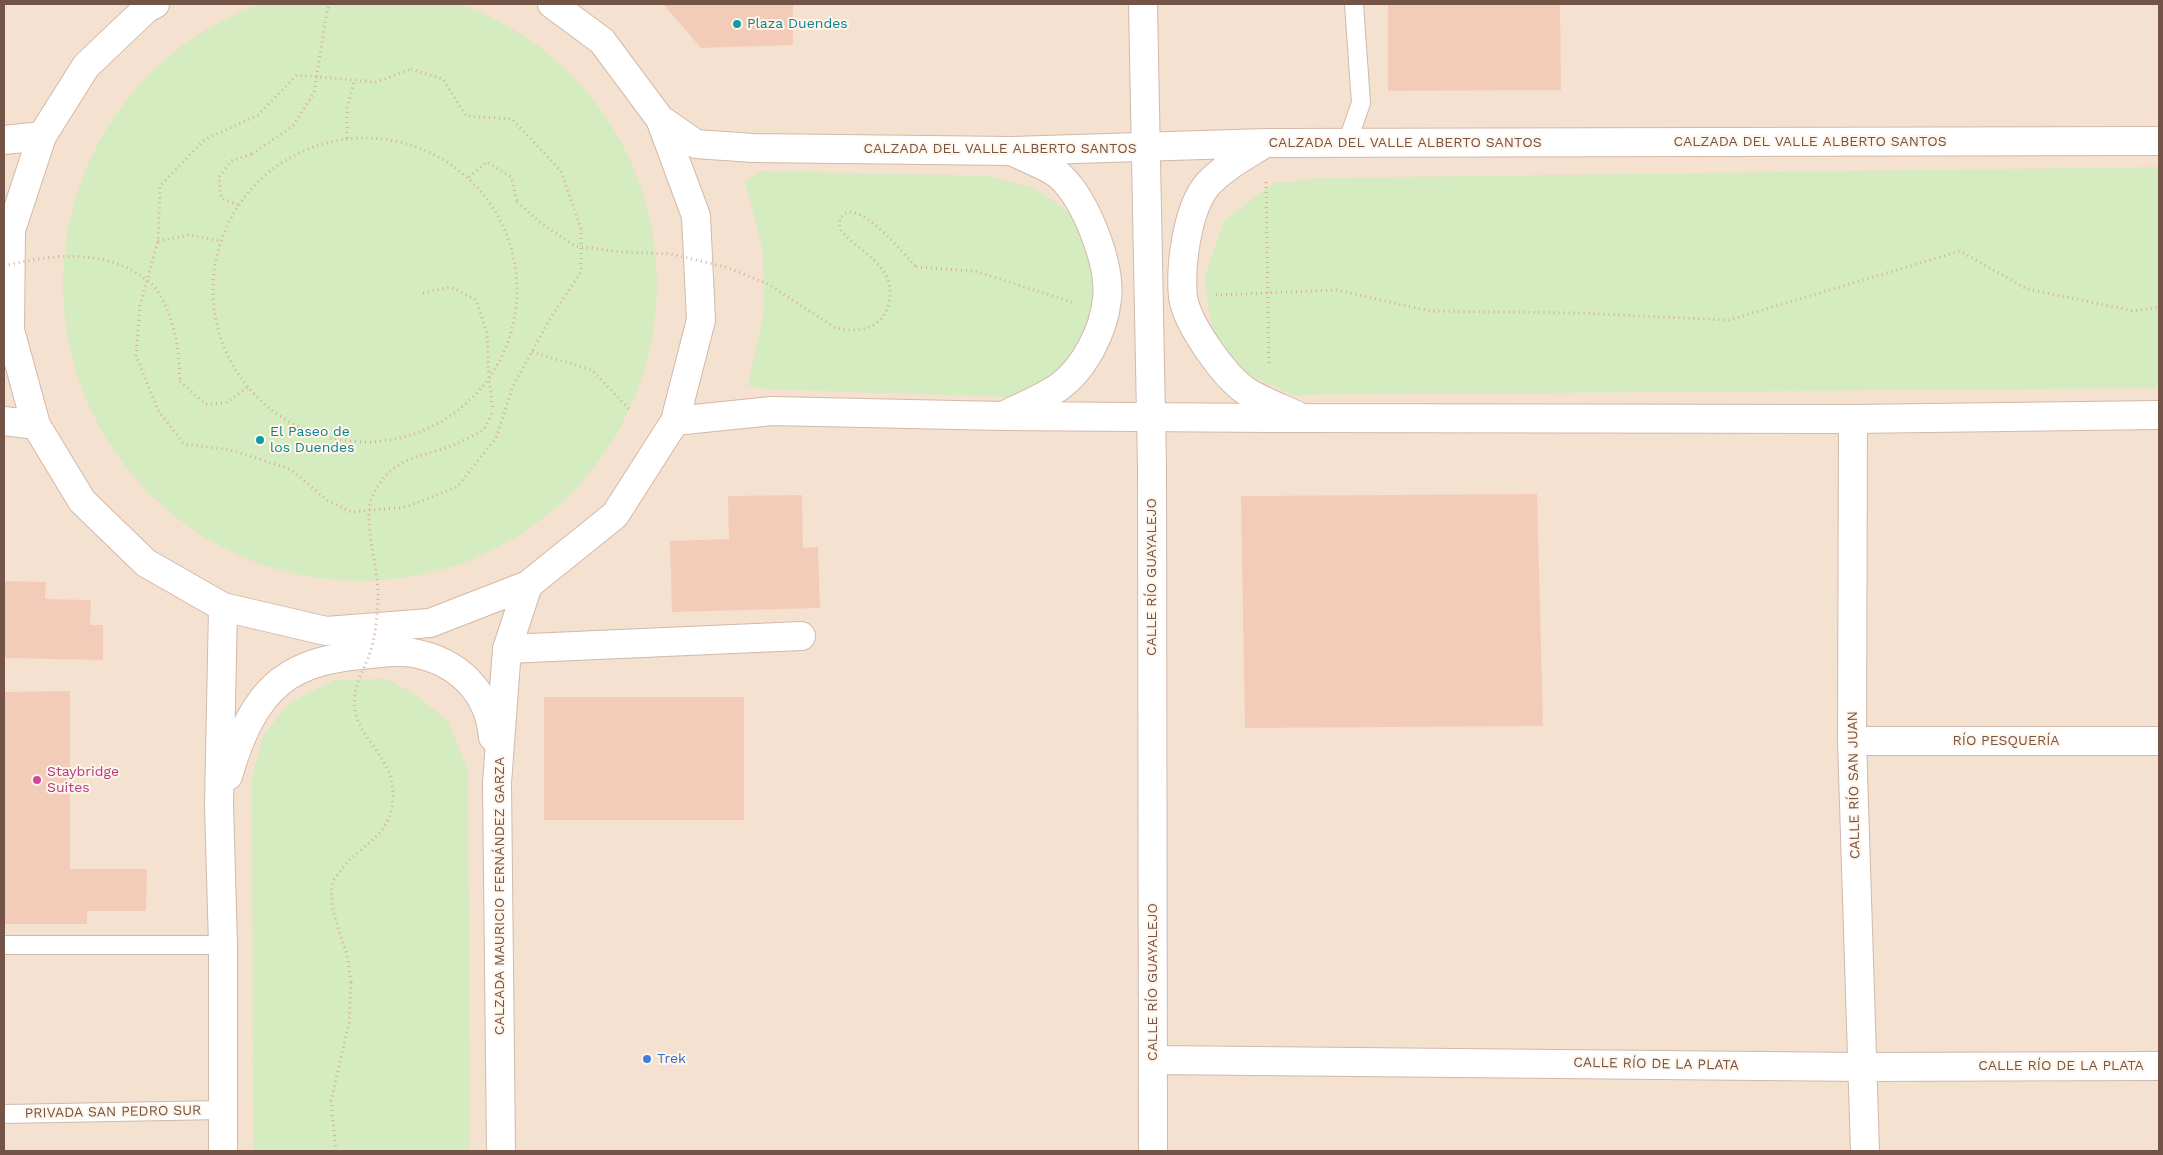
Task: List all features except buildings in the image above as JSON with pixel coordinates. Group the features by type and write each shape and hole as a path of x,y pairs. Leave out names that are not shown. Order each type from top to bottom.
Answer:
{"main road":[{"path":"155,4 147,8 86,66 42,136 11,230 10,330 36,425 82,501 117,536 146,563 223,607 326,631 430,623 528,585 614,515 675,421 701,320 696,216 660,119 602,41 552,4"},
{"name":"CALLE RÍO GUAYALEJO","path":"1143,4 1148,148 1151,417 1153,1151"},
{"name":"CALZADA DEL VALLE ALBERTO SANTOS","path":"660,119 696,144 753,148 1012,151 1266,143 2159,141"},
{"path":"4,140 42,136"},
{"path":"1266,143 1227,168 1207,185 1189,218 1183,298 1199,334 1216,362 1245,390 1301,418"},
{"path":"1002,416 1060,387 1081,365 1097,337 1108,298 1102,254 1078,199 1060,176 1012,151"},
{"path":"675,421 772,411 1002,416 1301,418 1853,419 2159,415"},
{"name":"CALLE RÍO SAN JUAN","path":"1853,419 1852,741 1865,1151"},
{"path":"4,421 36,425"},
{"name":"CALZADA MAURICIO FERNÁNDEZ GARZA","path":"501,1151 497,783 507,649 528,585"},
{"path":"223,607 219,806 223,1151"},
{"path":"507,649 801,636"},
{"path":"219,806 235,752 248,722 265,696 282,680 324,659 395,652 413,653 444,662 465,678 485,702 492,722 497,783"},
{"name":"RÍO PESQUERÍA","path":"1852,741 2159,741"},
{"name":"CALLE RÍO DE LA PLATA","path":"1153,1060 1862,1067 2159,1066"}],"lane":[{"path":"1347,143 1361,103 1354,4"},
{"path":"4,945 222,945"},
{"name":"PRIVADA SAN PEDRO SUR","path":"4,1114 222,1110"}],"path":[{"path":"238,205 220,198 219,177 231,161 252,154 293,126 314,92 327,11 330,4"},
{"path":"411,69 443,79 466,116 512,119 561,171 581,228 581,272 552,317 513,386 496,438 457,487 406,507 350,512 327,500 290,469 231,450 184,444 158,410 136,356 140,305 158,241 160,186 204,140 258,115 297,75 354,81 376,82 411,69"},
{"path":"347,138 347,108 354,81"},
{"path":"347,138 390,139 432,153 469,177 497,212 514,252 519,296 510,340 489,380 456,412 416,434 370,442 324,437 282,418 248,388 226,355 214,318 212,279 220,241 238,205 267,173 304,150 347,138"},
{"path":"469,177 487,162 511,177 517,202 542,224 575,246 621,252 671,254 726,267 768,284 834,327 844,330 865,329 880,319 890,301 888,277 880,266 840,229 840,220 844,214 852,212 860,214 883,232 916,267 974,271 1069,302 1108,298"},
{"path":"1266,176 1269,370"},
{"path":"158,241 189,235 220,241"},
{"path":"1183,298 1268,292 1336,290 1430,312 1576,313 1729,320 1960,251 2027,289 2134,311 2159,307"},
{"path":"4,266 31,259 68,256 107,261 135,272 155,287 172,321 179,349 180,381 205,404 226,403 248,388"},
{"path":"336,1151 331,1101 349,1023 351,982 347,955 331,904 333,881 346,864 378,838 389,818 393,795 389,774 378,751 364,733 356,715 354,698 358,676 373,643 378,598 370,526 372,497 388,472 414,456 459,444 475,435 483,430 494,410 489,380 487,332 476,300 451,287 423,293"},
{"path":"532,352 592,370 629,409"}],"shaded area":[{"path":"4,4 2159,4 2159,1151 4,1151"}],"green space":[{"path":"360,-13 389,-12 418,-7 474,9 525,37 549,54 570,74 590,95 607,119 635,170 651,226 656,255 656,313 651,342 635,398 607,449 590,473 570,494 549,514 525,531 474,559 418,575 389,580 360,581 331,580 302,575 246,559 195,531 171,514 150,494 130,473 113,449 85,398 69,342 64,313 63,284 64,255 69,226 85,170 113,119 130,95 150,74 171,54 195,37 246,9 302,-7 331,-12"},
{"path":"2159,167 2159,388 1293,395 1249,375 1213,334 1204,279 1224,221 1273,183 1325,178"},
{"path":"761,171 989,176 1034,188 1072,214 1099,269 1099,320 1054,383 1010,397 762,389 748,385 764,311 763,251 745,181"},
{"path":"386,679 413,693 448,721 468,770 470,1151 253,1151 252,778 263,736 288,704 334,680"}],"place":[{"name":"Plaza Duendes","path":"737,24"},
{"name":"El Paseo de los Duendes","path":"260,440"},
{"name":"Staybridge Suites","path":"37,780"},
{"name":"Trek","path":"647,1059"}]}
